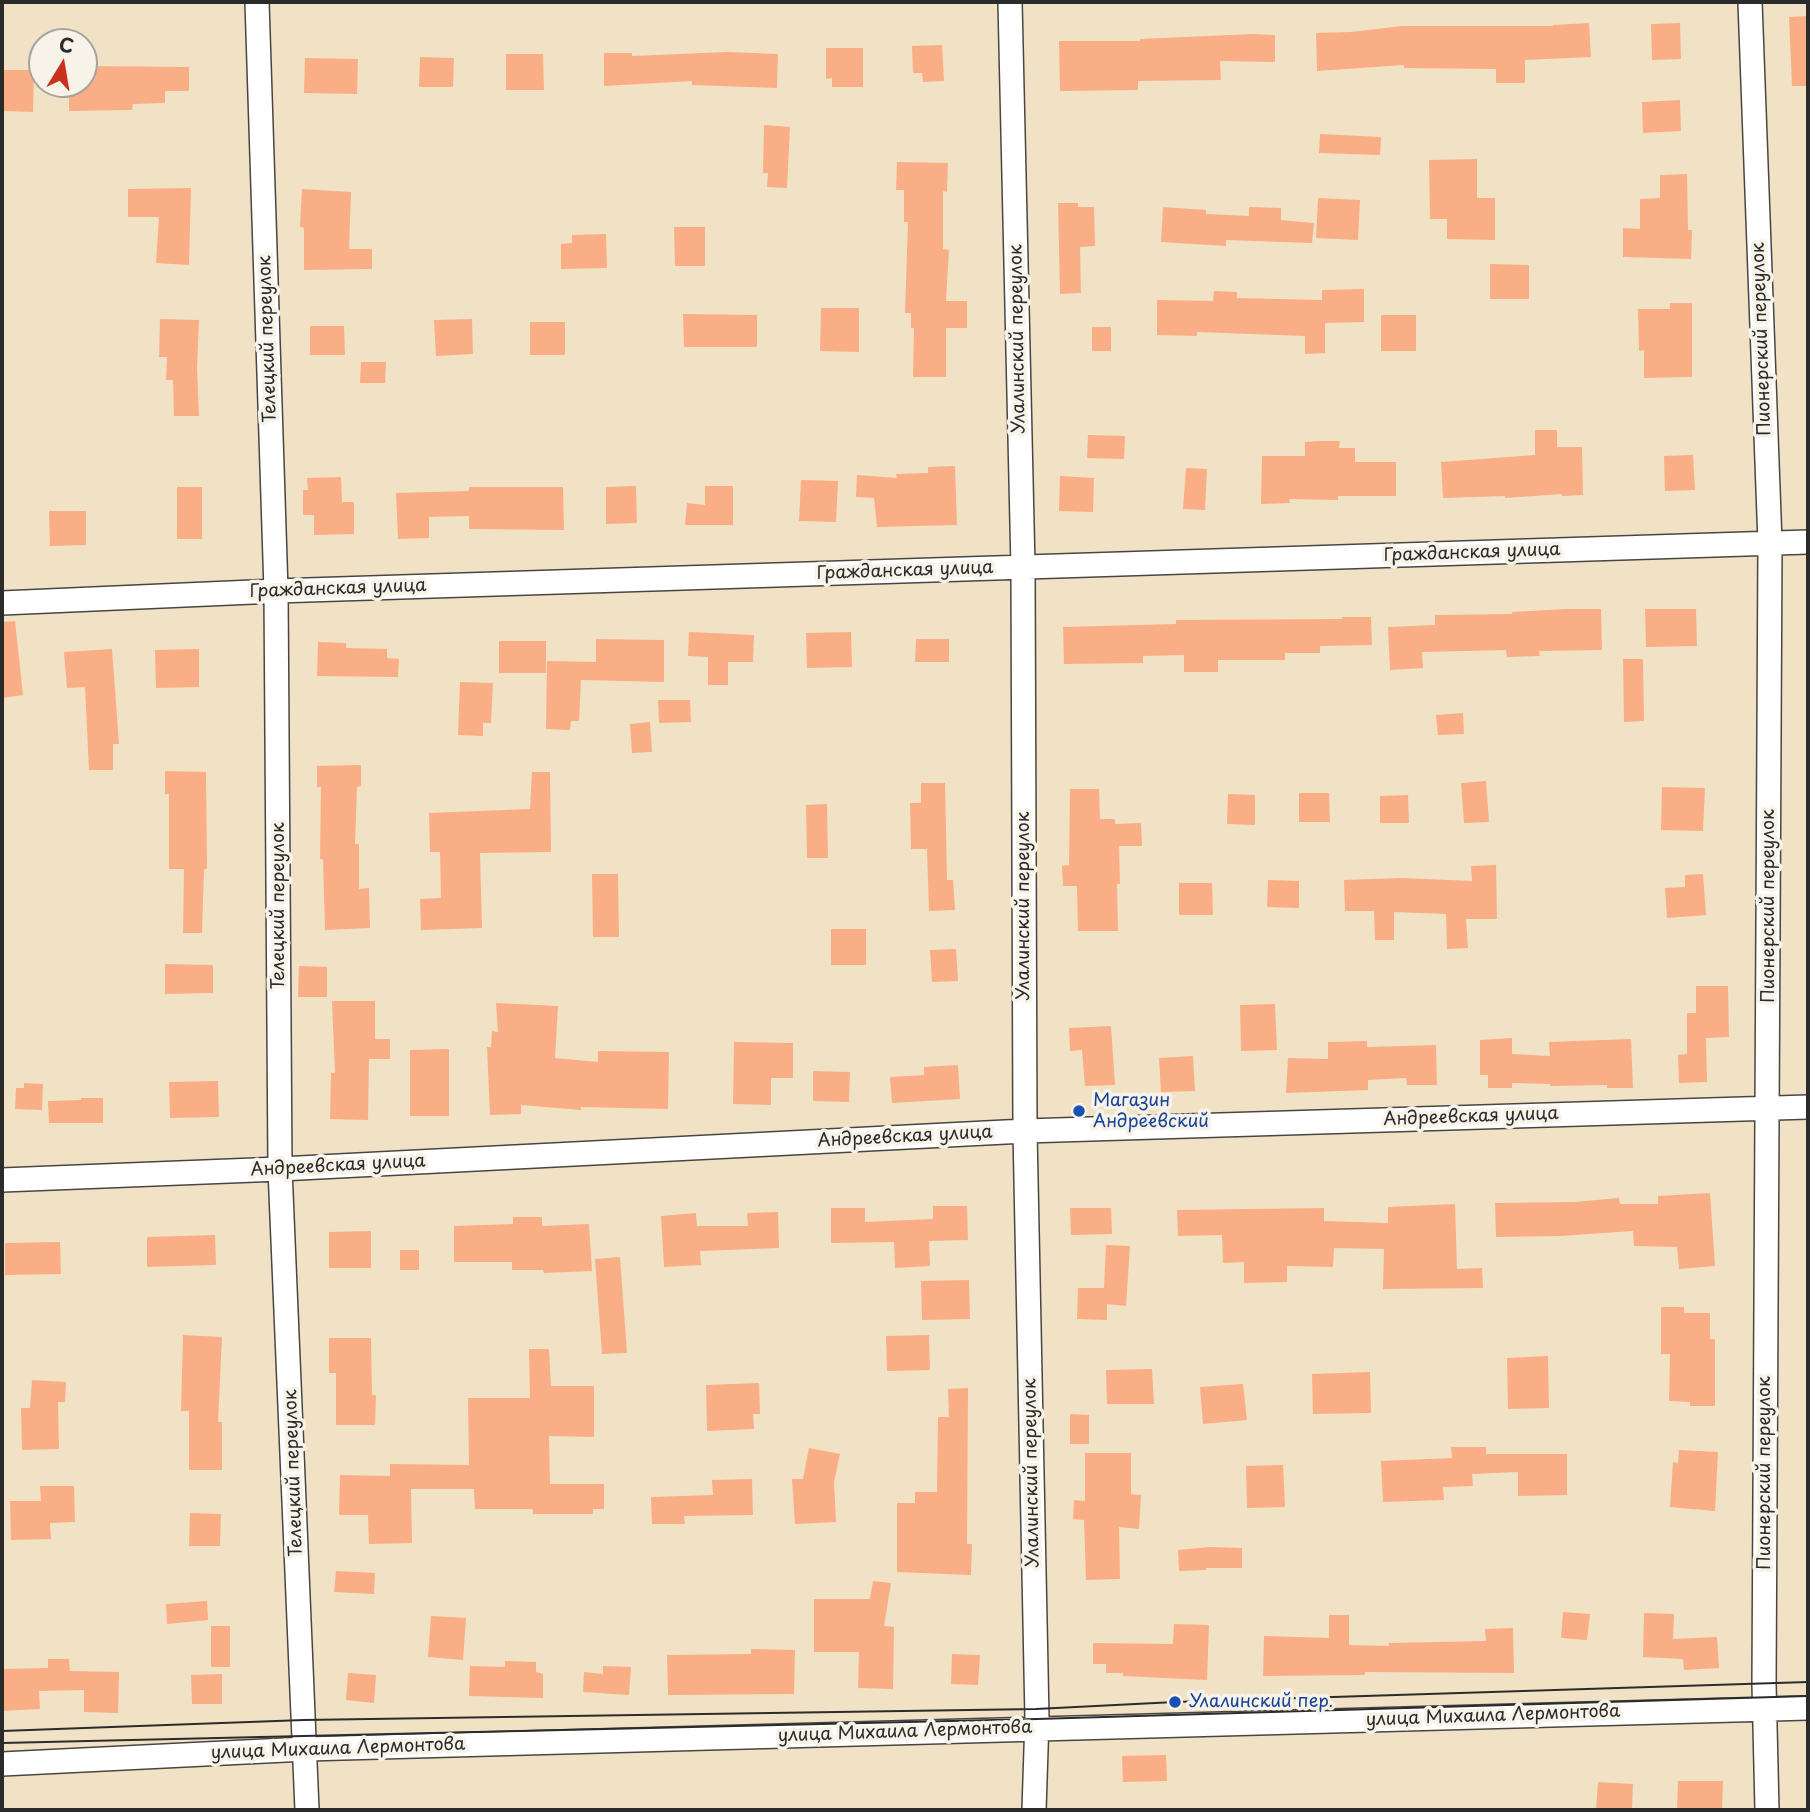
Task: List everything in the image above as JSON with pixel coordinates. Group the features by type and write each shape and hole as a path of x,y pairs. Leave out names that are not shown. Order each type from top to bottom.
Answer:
{"street":[{"name":"Телецкий переулок","path":"257,2 276,591 280,1169 307,1810"},
{"name":"Улалинский переулок","path":"1010,2 1023,567 1025,1131 1037,1729 1034,1810"},
{"name":"Пионерский переулок","path":"1749,2 1770,543 1765,1709 1767,1810"},
{"name":"Гражданская улица","path":"2,603 276,591 1808,542"},
{"name":"Андреевская улица","path":"2,1180 280,1169 1025,1131 1808,1107"},
{"name":"улица Михаила Лермонтова","path":"2,1764 306,1749 1808,1708"}],"building":[{"path":"1808,16 1808,86 1792,86 1789,17"},
{"path":"1589,23 1591,57 1525,60 1525,83 1496,83 1496,69 1404,68 1404,65 1317,71 1316,33 1402,26 1553,26"},
{"path":"1680,23 1681,59 1652,60 1651,24"},
{"path":"1275,35 1275,62 1220,61 1221,80 1138,81 1138,90 1060,91 1059,41 1140,41"},
{"path":"942,45 944,81 923,82 922,73 913,73 912,46"},
{"path":"826,48 863,48 863,87 832,87 832,78 826,79"},
{"path":"727,52 778,54 777,88 692,85 692,81 604,86 604,53 632,53 632,56"},
{"path":"506,54 543,54 544,90 506,90"},
{"path":"420,57 454,58 453,87 419,87"},
{"path":"305,58 358,59 357,94 304,93"},
{"path":"98,66 189,67 189,91 165,91 165,103 133,104 132,110 69,111 69,98 98,98"},
{"path":"2,70 28,70 28,98 33,98 33,112 2,111"},
{"path":"1680,100 1681,131 1643,133 1642,102"},
{"path":"764,125 790,127 787,188 767,187 768,173 763,173"},
{"path":"1320,134 1381,137 1380,155 1319,153"},
{"path":"1477,159 1477,198 1495,198 1495,240 1447,239 1447,219 1430,219 1429,160"},
{"path":"897,162 948,163 947,192 943,191 943,249 949,250 946,301 967,301 967,328 946,328 946,377 913,377 914,328 911,328 911,313 905,313 908,222 904,222 904,190 896,190"},
{"path":"1687,174 1688,230 1692,230 1691,259 1623,257 1623,228 1640,229 1640,199 1660,198 1660,175"},
{"path":"191,188 189,265 156,263 159,217 128,217 128,189"},
{"path":"302,189 351,192 349,249 372,249 372,269 304,270 304,228 300,227"},
{"path":"1318,198 1360,200 1358,240 1316,238"},
{"path":"1058,203 1078,203 1078,207 1094,207 1095,246 1080,247 1081,293 1060,294"},
{"path":"1163,207 1206,210 1206,214 1249,216 1249,207 1281,208 1281,220 1314,223 1312,243 1226,240 1226,246 1161,242"},
{"path":"674,227 705,227 705,266 675,266"},
{"path":"606,234 607,268 561,269 561,244 572,243 572,235"},
{"path":"1490,264 1529,265 1529,299 1490,299"},
{"path":"1364,289 1364,322 1325,323 1325,353 1305,354 1305,336 1197,332 1197,336 1157,335 1157,300 1213,301 1214,291 1237,292 1237,298 1322,300 1322,290"},
{"path":"1670,303 1692,303 1692,377 1644,378 1644,350 1639,351 1638,309 1670,309"},
{"path":"821,308 859,308 859,352 820,351"},
{"path":"683,314 757,315 757,347 684,347"},
{"path":"1381,315 1416,315 1416,351 1381,351"},
{"path":"160,319 199,320 199,416 174,416 173,380 166,380 167,357 159,357"},
{"path":"472,319 473,354 436,356 434,320"},
{"path":"530,322 565,322 565,355 530,355"},
{"path":"310,326 344,326 345,355 310,355"},
{"path":"1092,327 1111,327 1111,351 1092,351"},
{"path":"361,362 386,362 385,383 360,383"},
{"path":"1535,430 1557,430 1557,447 1582,447 1583,495 1443,498 1441,462 1535,455"},
{"path":"1088,435 1125,436 1124,459 1087,458"},
{"path":"1340,441 1339,448 1355,448 1355,462 1396,462 1396,496 1338,496 1338,500 1289,499 1290,503 1261,504 1262,456 1305,456 1305,442"},
{"path":"1693,455 1695,490 1665,491 1664,456"},
{"path":"955,466 957,525 877,527 874,498 856,497 857,475 897,478 896,474 928,473 928,467"},
{"path":"1186,468 1207,469 1205,510 1183,509"},
{"path":"1060,476 1094,478 1093,512 1059,511"},
{"path":"341,477 342,502 354,502 354,534 314,535 314,515 303,515 303,490 308,490 307,478"},
{"path":"801,480 838,481 836,522 799,521"},
{"path":"636,486 637,523 606,524 606,487"},
{"path":"705,486 733,486 733,525 685,525 687,503 705,505"},
{"path":"177,487 202,487 202,539 177,539"},
{"path":"469,487 563,487 564,530 469,529 469,516 429,517 429,538 398,539 396,493 469,491"},
{"path":"49,511 86,511 86,545 50,546"},
{"path":"1601,609 1602,650 1539,651 1540,656 1507,657 1506,650 1422,652 1423,668 1390,670 1388,627 1435,625 1435,615 1512,614"},
{"path":"1645,609 1696,609 1697,646 1646,647"},
{"path":"1371,617 1372,645 1320,646 1320,653 1285,653 1285,660 1218,660 1218,672 1184,672 1184,655 1143,656 1143,663 1064,664 1063,627 1176,624 1176,620"},
{"path":"15,621 23,695 2,698 2,622"},
{"path":"689,632 754,635 753,662 728,662 728,685 708,685 708,657 688,656"},
{"path":"851,632 852,667 807,668 806,633"},
{"path":"596,639 664,640 664,682 581,680 579,721 571,721 570,730 546,729 547,661 596,662"},
{"path":"916,639 949,639 949,662 915,662"},
{"path":"499,641 546,641 546,673 499,673"},
{"path":"318,642 346,643 346,648 387,649 387,658 399,659 398,677 317,676"},
{"path":"112,649 119,744 113,744 113,770 89,770 85,687 67,688 64,652"},
{"path":"199,649 199,687 156,688 155,650"},
{"path":"1623,659 1643,659 1644,721 1624,722"},
{"path":"460,682 493,683 491,723 483,723 483,736 458,735"},
{"path":"658,700 690,700 691,722 659,723"},
{"path":"1463,713 1464,734 1438,735 1436,715"},
{"path":"650,722 652,752 632,753 630,724"},
{"path":"361,765 361,786 357,787 355,844 359,844 359,889 369,888 370,928 325,930 323,859 320,859 321,787 317,787 317,766"},
{"path":"165,771 206,772 207,869 204,869 202,933 183,933 184,869 169,869 169,794 165,794"},
{"path":"532,772 550,772 551,852 480,853 482,928 421,930 420,899 441,898 440,852 430,852 429,813 530,809"},
{"path":"1486,781 1489,822 1464,823 1461,783"},
{"path":"921,783 945,783 947,880 953,880 955,910 929,911 927,849 911,849 910,803 921,803"},
{"path":"1662,787 1705,788 1703,831 1661,830"},
{"path":"1070,789 1099,789 1100,819 1115,819 1115,824 1141,823 1142,846 1119,846 1118,931 1078,931 1077,886 1063,886 1062,866 1069,865"},
{"path":"1299,793 1329,793 1330,822 1299,822"},
{"path":"1228,794 1255,795 1255,825 1227,824"},
{"path":"1408,795 1409,823 1380,823 1380,796"},
{"path":"827,804 828,858 807,858 806,805"},
{"path":"1496,865 1497,919 1466,919 1468,948 1447,949 1446,914 1394,912 1394,940 1375,940 1374,911 1345,911 1344,880 1403,878 1472,881 1471,866"},
{"path":"592,874 618,874 619,937 593,937"},
{"path":"1703,874 1706,915 1667,918 1665,888 1685,887 1685,875"},
{"path":"1268,880 1299,881 1299,908 1267,907"},
{"path":"1179,883 1212,883 1213,915 1179,915"},
{"path":"831,929 866,929 866,965 831,965"},
{"path":"956,949 958,981 932,982 930,950"},
{"path":"165,964 213,965 213,993 165,994"},
{"path":"299,966 327,967 327,997 298,997"},
{"path":"1696,986 1728,986 1729,1037 1706,1038 1707,1082 1679,1083 1678,1055 1687,1054 1687,1013 1696,1013"},
{"path":"332,1001 375,1001 375,1039 390,1039 390,1059 369,1059 368,1120 330,1119 331,1073 335,1073"},
{"path":"496,1003 558,1006 555,1058 598,1062 598,1051 669,1052 668,1109 581,1107 581,1110 521,1105 521,1114 490,1115 487,1047 491,1047 492,1031 498,1032"},
{"path":"1275,1004 1277,1050 1241,1051 1240,1005"},
{"path":"1111,1026 1115,1085 1085,1086 1082,1050 1070,1051 1069,1028"},
{"path":"1512,1038 1512,1054 1550,1056 1549,1042 1631,1039 1633,1088 1512,1083 1512,1088 1488,1088 1488,1075 1480,1075 1480,1040"},
{"path":"1367,1041 1367,1047 1436,1045 1437,1085 1407,1085 1406,1078 1368,1080 1368,1090 1286,1093 1288,1058 1328,1059 1328,1042"},
{"path":"734,1042 793,1043 793,1078 771,1078 771,1105 733,1104"},
{"path":"449,1049 449,1116 410,1116 410,1050"},
{"path":"1193,1056 1195,1091 1161,1092 1159,1058"},
{"path":"958,1065 960,1099 892,1103 890,1077 924,1075 924,1067"},
{"path":"813,1071 850,1072 849,1102 813,1101"},
{"path":"218,1081 219,1117 170,1118 169,1082"},
{"path":"24,1083 43,1084 42,1110 15,1109 16,1088 24,1088"},
{"path":"103,1098 103,1123 49,1123 48,1101"},
{"path":"1710,1193 1715,1266 1679,1269 1677,1247 1634,1246 1633,1231 1496,1237 1495,1203 1574,1202 1619,1198 1620,1204 1658,1204 1658,1196"},
{"path":"1455,1204 1457,1269 1482,1268 1483,1288 1383,1289 1384,1249 1334,1248 1333,1267 1287,1266 1287,1282 1244,1283 1244,1262 1223,1263 1222,1235 1178,1236 1177,1210 1324,1208 1324,1221 1388,1223 1388,1207"},
{"path":"933,1206 967,1206 968,1240 929,1241 930,1266 895,1268 894,1242 831,1243 831,1208 865,1208 865,1222 933,1219"},
{"path":"1070,1208 1111,1208 1112,1234 1071,1235"},
{"path":"778,1212 779,1248 700,1251 701,1265 664,1267 661,1216 696,1213 697,1226 748,1226 747,1213"},
{"path":"513,1217 542,1217 542,1226 589,1224 592,1271 544,1273 543,1270 512,1270 512,1262 454,1262 454,1226 513,1224"},
{"path":"371,1231 371,1268 329,1268 329,1232"},
{"path":"215,1235 216,1265 147,1267 147,1237"},
{"path":"60,1242 61,1274 5,1275 5,1243"},
{"path":"1106,1245 1130,1246 1126,1306 1107,1304 1107,1320 1077,1319 1078,1288 1104,1288"},
{"path":"400,1250 419,1250 419,1270 400,1270"},
{"path":"620,1257 627,1353 602,1354 595,1259"},
{"path":"969,1280 970,1319 922,1320 921,1281"},
{"path":"1661,1307 1684,1307 1684,1313 1710,1313 1710,1339 1715,1339 1715,1406 1690,1406 1690,1402 1669,1401 1670,1354 1661,1354"},
{"path":"183,1335 222,1337 218,1422 222,1422 222,1470 189,1470 189,1411 181,1411"},
{"path":"929,1335 930,1370 887,1371 886,1336"},
{"path":"329,1338 371,1338 372,1395 376,1395 375,1425 336,1425 336,1373 329,1373"},
{"path":"529,1349 549,1349 551,1386 594,1386 594,1437 549,1436 550,1484 604,1484 604,1509 593,1509 593,1514 533,1514 533,1509 475,1509 474,1489 411,1489 412,1543 369,1544 368,1515 339,1515 340,1475 390,1476 390,1464 469,1465 468,1398 530,1398"},
{"path":"1548,1356 1549,1408 1508,1409 1507,1358"},
{"path":"1152,1369 1154,1404 1107,1404 1106,1370"},
{"path":"1370,1372 1371,1413 1313,1414 1312,1374"},
{"path":"32,1380 66,1382 65,1402 58,1402 59,1449 22,1450 21,1408 30,1408"},
{"path":"759,1383 760,1414 753,1414 754,1429 707,1431 706,1385"},
{"path":"1243,1384 1247,1420 1203,1424 1200,1387"},
{"path":"968,1388 967,1544 972,1544 971,1575 897,1572 897,1503 915,1503 915,1492 937,1492 938,1417 949,1417 948,1389"},
{"path":"1070,1414 1089,1415 1089,1444 1070,1444"},
{"path":"1451,1447 1486,1447 1486,1454 1567,1454 1567,1495 1518,1496 1518,1472 1472,1474 1473,1486 1443,1487 1444,1500 1383,1502 1381,1461 1452,1458"},
{"path":"809,1448 840,1454 834,1482 836,1522 795,1524 792,1479 803,1479"},
{"path":"1679,1450 1718,1452 1715,1511 1670,1507 1673,1462 1678,1463"},
{"path":"1085,1453 1131,1453 1131,1494 1141,1495 1139,1529 1119,1527 1120,1579 1086,1580 1084,1520 1073,1519 1074,1500 1085,1501"},
{"path":"1283,1465 1285,1507 1247,1508 1246,1466"},
{"path":"752,1479 753,1515 684,1516 685,1524 652,1524 651,1497 713,1495 712,1480"},
{"path":"40,1486 74,1486 75,1522 50,1523 51,1539 11,1540 10,1501 41,1501"},
{"path":"190,1513 221,1514 220,1546 189,1546"},
{"path":"1242,1548 1242,1568 1179,1571 1178,1550"},
{"path":"336,1571 375,1573 374,1594 334,1592"},
{"path":"873,1581 891,1583 884,1626 894,1627 893,1689 858,1688 859,1652 814,1652 814,1599 870,1599"},
{"path":"207,1601 208,1620 167,1624 166,1604"},
{"path":"1563,1612 1590,1614 1587,1640 1561,1638"},
{"path":"1644,1613 1674,1614 1673,1639 1717,1637 1719,1668 1684,1670 1683,1659 1643,1657"},
{"path":"1329,1615 1349,1615 1349,1645 1389,1646 1389,1643 1486,1641 1485,1629 1513,1628 1514,1673 1365,1672 1365,1675 1263,1676 1264,1636 1329,1638"},
{"path":"431,1616 466,1618 463,1660 428,1657"},
{"path":"1174,1624 1209,1625 1207,1680 1123,1676 1123,1673 1106,1673 1106,1664 1093,1664 1093,1643 1173,1644"},
{"path":"211,1626 230,1626 230,1667 211,1667"},
{"path":"751,1649 795,1650 794,1694 668,1695 667,1655 751,1654"},
{"path":"952,1654 980,1655 978,1685 951,1684"},
{"path":"48,1659 69,1659 70,1671 119,1672 118,1713 84,1712 84,1690 39,1691 40,1709 2,1711 2,1669 48,1668"},
{"path":"505,1661 536,1662 536,1672 543,1674 543,1698 469,1696 470,1666 505,1667"},
{"path":"603,1666 631,1667 629,1695 583,1692 584,1672 603,1674"},
{"path":"348,1673 376,1675 374,1703 346,1700"},
{"path":"222,1674 222,1704 192,1704 191,1675"},
{"path":"1166,1755 1167,1781 1123,1782 1122,1756"},
{"path":"1678,1781 1723,1781 1722,1810 1677,1810"},
{"path":"1598,1782 1633,1784 1632,1810 1596,1810"}],"tram line":[{"path":"2,1731 304,1720 1036,1709 1175,1702 1808,1682"},
{"path":"2,1743 1037,1719 1808,1696"}],"place":[{"name":"Магазин Андреевский","path":"1079,1111"},
{"name":"Улалинский пер.","path":"1175,1702"}]}
